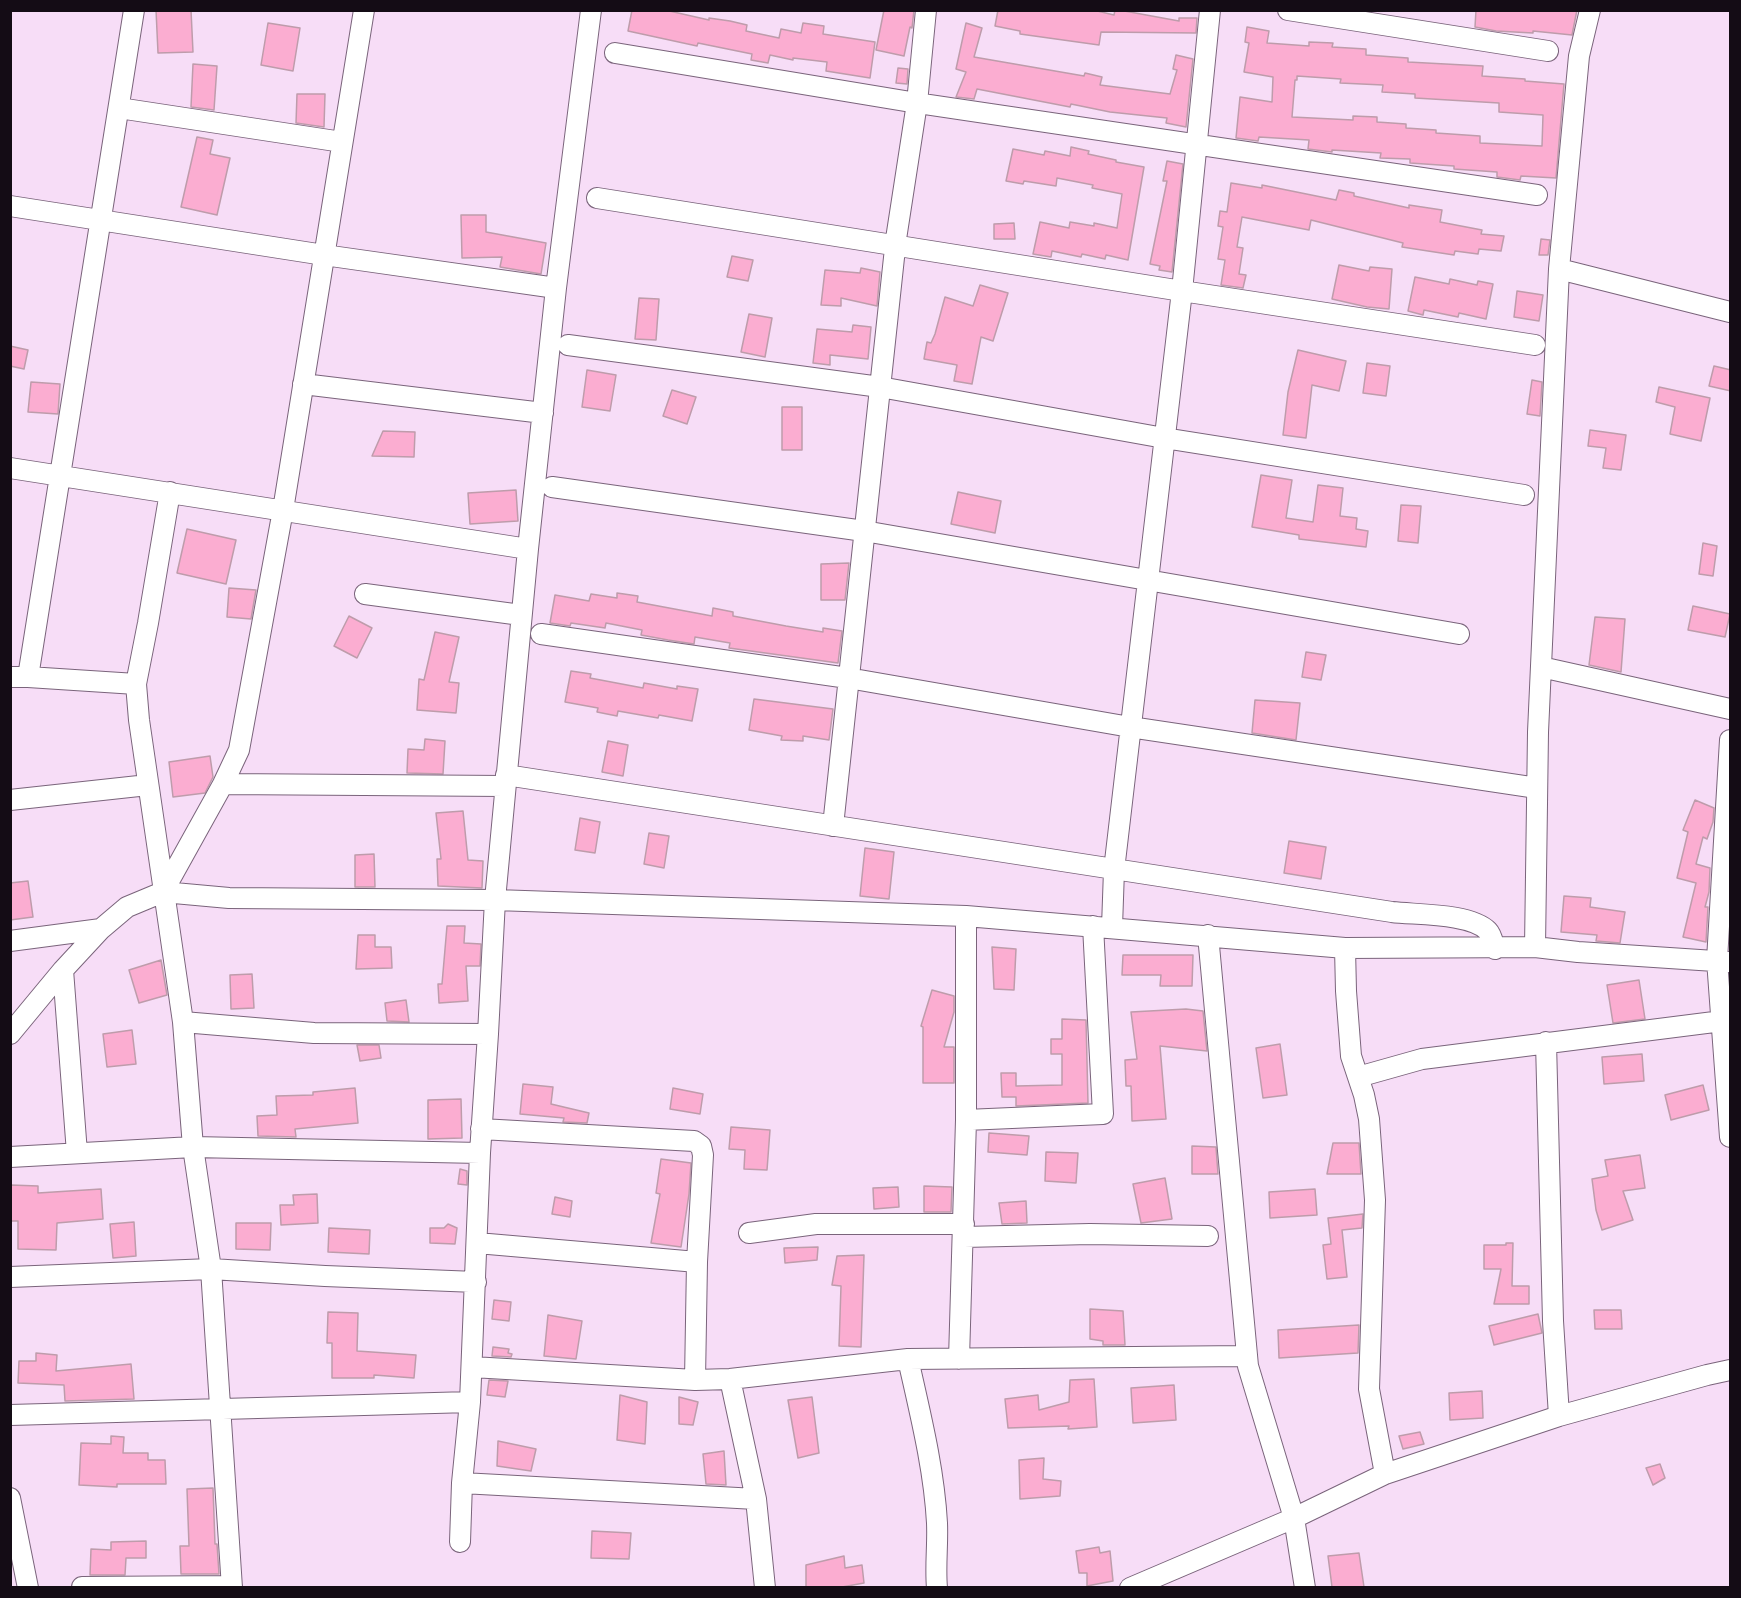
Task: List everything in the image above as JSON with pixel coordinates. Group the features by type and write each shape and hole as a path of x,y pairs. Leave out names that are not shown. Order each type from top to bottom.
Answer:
{"street":[{"path":"134,10 60,474 19,677 136,684"},
{"path":"163,892 223,784 239,750 283,510 364,10"},
{"path":"460,1542 462,1483 472,1367 481,1129 495,900 521,615 556,288 591,10"},
{"path":"833,826 895,245 917,103 926,10"},
{"path":"966,1120 1103,1114 1102,926 1114,870 1182,291 1210,10"},
{"path":"1288,10 1548,51"},
{"path":"1535,947 1541,667 1559,269 1579,56 1590,10"},
{"path":"615,53 917,103 1537,195"},
{"path":"119,108 342,142"},
{"path":"597,198 1535,345"},
{"path":"10,206 324,255 556,288"},
{"path":"1559,269 1731,312"},
{"path":"568,345 880,387 1164,438 1524,495"},
{"path":"303,384 543,413"},
{"path":"10,468 528,549"},
{"path":"552,487 864,531 1459,634"},
{"path":"82,1587 232,1587 211,1269 193,1147 183,1022 148,785 136,684 170,492"},
{"path":"365,594 521,615"},
{"path":"541,634 848,678 1130,727 1537,788"},
{"path":"1541,667 1731,709"},
{"path":"1731,740 1722,1021 1731,1137"},
{"path":"223,784 506,781 833,826 1392,912 1466,920 1490,933 1495,948"},
{"path":"10,800 148,785"},
{"path":"10,1034 63,970 101,929 127,907 163,892 229,898 495,900 966,916 1345,948 1535,947 1578,952 1724,961"},
{"path":"959,1359 966,1120 966,916"},
{"path":"10,941 101,929"},
{"path":"1208,935 1248,1366 1294,1518 1305,1587"},
{"path":"1345,948 1351,1056 1369,1119 1375,1200 1369,1389 1385,1474"},
{"path":"63,970 77,1153"},
{"path":"1358,1077 1422,1059 1722,1021"},
{"path":"183,1022 314,1034 488,1034"},
{"path":"1546,1042 1553,1320 1559,1416"},
{"path":"481,1129 694,1141 701,1146 703,1155 697,1262 695,1380"},
{"path":"10,1157 193,1147 480,1153"},
{"path":"750,1233 816,1224 964,1231 1208,1236"},
{"path":"477,1243 697,1262"},
{"path":"10,1277 211,1269 476,1282"},
{"path":"472,1367 695,1380 730,1379 908,1359 1247,1356"},
{"path":"908,1359 926,1444 937,1523 935,1570 937,1587"},
{"path":"1130,1587 1294,1518 1385,1474 1559,1416 1731,1370"},
{"path":"730,1379 756,1499 765,1587"},
{"path":"10,1415 470,1402"},
{"path":"462,1483 756,1499"},
{"path":"10,1498 28,1587"}],"building":[{"path":"156,10 191,10 193,52 158,53"},
{"path":"632,10 665,10 709,20 709,18 730,21 747,25 746,31 779,38 781,29 801,33 803,23 824,26 823,34 875,42 870,78 826,71 827,62 793,58 793,60 770,55 768,63 751,60 752,54 698,43 697,46 628,31"},
{"path":"884,10 914,10 912,28 910,27 904,56 876,50"},
{"path":"998,10 1093,10 1114,15 1115,10 1119,10 1179,21 1179,18 1197,18 1196,33 1101,32 1099,45 1020,34 1020,31 995,26"},
{"path":"1476,10 1577,10 1572,35 1533,31 1533,33 1496,31 1475,27"},
{"path":"268,23 300,28 293,71 261,65"},
{"path":"966,23 982,28 974,57 1084,76 1085,73 1102,77 1100,85 1170,94 1177,70 1173,69 1176,55 1193,59 1186,127 1166,123 1167,118 1110,112 1071,104 1070,107 977,89 974,99 956,97 966,72 956,69"},
{"path":"1247,27 1269,31 1267,43 1309,46 1309,42 1333,43 1332,47 1366,49 1366,55 1408,58 1408,62 1483,66 1482,76 1564,84 1556,178 1521,176 1520,180 1497,177 1497,172 1410,163 1410,159 1380,158 1381,153 1308,149 1309,140 1259,137 1258,141 1236,138 1240,97 1272,102 1273,77 1244,72 1249,43 1245,42","holes":["1297,76 1341,79 1340,83 1383,85 1382,92 1415,94 1415,98 1499,103 1499,112 1543,115 1542,146 1480,143 1480,136 1406,128 1406,124 1377,122 1377,117 1353,116 1353,120 1292,117"]},
{"path":"193,64 217,66 214,110 191,107"},
{"path":"898,68 908,69 907,84 896,83"},
{"path":"297,94 325,94 324,127 296,123"},
{"path":"197,137 213,140 210,154 230,158 217,215 181,207"},
{"path":"1071,147 1089,151 1088,154 1116,160 1116,162 1144,167 1128,260 1106,255 1105,259 1082,254 1081,257 1052,251 1051,257 1033,254 1040,222 1069,228 1070,222 1094,226 1094,223 1117,228 1122,194 1092,188 1093,185 1057,178 1056,186 1006,181 1013,149 1044,155 1045,151 1070,156"},
{"path":"1167,161 1183,164 1172,272 1159,270 1160,266 1150,264 1167,181 1163,181"},
{"path":"1231,183 1262,188 1262,185 1336,200 1339,190 1354,193 1354,196 1409,208 1409,205 1442,210 1440,222 1482,230 1481,234 1504,236 1501,251 1479,249 1478,254 1455,251 1454,255 1402,247 1403,243 1311,220 1309,230 1242,217 1237,247 1243,248 1239,274 1246,275 1243,288 1221,285 1225,260 1218,259 1223,227 1218,226 1220,211 1227,212"},
{"path":"461,215 486,215 486,232 546,243 541,274 500,267 502,257 462,258"},
{"path":"1014,223 1015,239 994,239 994,224"},
{"path":"1541,239 1550,240 1548,255 1539,255"},
{"path":"732,256 753,260 748,281 727,277"},
{"path":"1339,265 1369,271 1370,267 1392,269 1389,309 1367,307 1332,299"},
{"path":"861,268 880,272 877,306 841,298 841,306 821,305 825,270 860,273"},
{"path":"1415,277 1449,284 1450,279 1477,285 1478,281 1493,284 1486,319 1459,313 1458,317 1424,310 1423,315 1408,311"},
{"path":"980,285 1008,293 993,341 981,337 972,384 954,381 957,365 924,359 927,342 931,343 935,334 945,297 973,306"},
{"path":"1517,291 1543,295 1539,321 1514,317"},
{"path":"639,298 659,299 656,340 635,339"},
{"path":"749,314 772,318 765,357 741,352"},
{"path":"853,325 871,327 868,359 830,355 830,365 813,363 817,329 852,332"},
{"path":"10,346 28,350 24,369 10,366"},
{"path":"1298,350 1346,361 1339,391 1312,385 1306,438 1283,435 1288,392"},
{"path":"1367,363 1390,366 1386,396 1363,393"},
{"path":"1714,366 1731,370 1731,391 1709,386"},
{"path":"587,370 616,375 610,411 582,407"},
{"path":"1532,380 1542,382 1540,416 1527,414"},
{"path":"31,382 60,384 58,414 28,412"},
{"path":"1659,387 1710,398 1701,441 1670,434 1675,407 1656,402"},
{"path":"672,390 696,397 687,424 663,416"},
{"path":"782,407 802,407 802,450 782,450"},
{"path":"1590,430 1626,435 1621,470 1603,468 1606,448 1588,446"},
{"path":"383,431 415,432 414,457 372,456"},
{"path":"1261,475 1292,480 1286,518 1313,522 1318,485 1343,488 1340,516 1357,518 1356,529 1368,531 1366,547 1299,539 1299,535 1252,527"},
{"path":"516,490 518,521 470,524 468,493"},
{"path":"958,492 1001,501 995,533 951,524"},
{"path":"1401,505 1421,506 1418,543 1398,541"},
{"path":"187,529 236,540 226,584 177,573"},
{"path":"1703,543 1717,546 1713,576 1699,574"},
{"path":"849,563 845,600 821,600 821,564"},
{"path":"229,588 256,590 251,619 227,617"},
{"path":"617,593 638,596 637,602 712,616 713,608 733,612 733,616 786,626 823,632 823,628 842,631 838,663 729,648 730,643 695,637 694,644 668,640 641,635 642,630 606,623 605,628 571,623 570,626 550,623 555,595 589,601 591,594 617,598"},
{"path":"1693,606 1730,614 1725,637 1688,630"},
{"path":"349,616 372,628 357,658 334,646"},
{"path":"1595,617 1625,619 1621,672 1589,665"},
{"path":"435,632 459,637 449,682 459,683 456,713 417,710 419,679 424,680"},
{"path":"1306,652 1326,655 1321,680 1302,677"},
{"path":"571,671 591,674 590,678 643,688 644,683 677,689 677,686 698,689 692,721 618,711 617,716 597,712 598,708 565,702"},
{"path":"754,699 833,709 829,740 803,736 803,741 781,740 782,736 749,730"},
{"path":"1255,700 1300,703 1296,740 1252,733"},
{"path":"425,739 445,741 443,774 407,773 408,749 424,750"},
{"path":"608,741 628,745 623,776 602,772"},
{"path":"210,756 213,777 205,793 173,797 169,762"},
{"path":"1695,800 1714,808 1713,822 1707,839 1703,837 1696,864 1710,868 1709,892 1705,907 1708,907 1706,942 1683,937 1696,883 1677,878 1688,832 1683,830"},
{"path":"463,811 468,860 483,861 482,888 438,886 437,859 441,859 436,813"},
{"path":"580,818 600,822 595,853 575,850"},
{"path":"649,833 669,836 664,868 644,864"},
{"path":"1289,841 1326,847 1321,879 1284,873"},
{"path":"865,848 894,852 889,899 860,896"},
{"path":"374,854 375,887 355,887 355,855"},
{"path":"28,881 33,917 10,920 10,883"},
{"path":"1564,896 1591,898 1590,907 1625,912 1620,943 1596,941 1597,935 1561,932"},
{"path":"447,926 465,926 464,943 481,944 480,966 466,966 468,1001 439,1003 438,984 442,984"},
{"path":"358,935 375,935 375,947 391,947 392,968 356,969"},
{"path":"992,947 1016,949 1014,990 994,989"},
{"path":"1123,955 1193,955 1192,986 1160,986 1161,975 1122,975"},
{"path":"161,960 167,995 139,1003 129,970"},
{"path":"252,974 254,1008 231,1009 230,975"},
{"path":"1639,980 1645,1019 1613,1023 1607,985"},
{"path":"932,990 954,996 954,1012 944,1047 954,1047 954,1083 923,1083 923,1027 921,1026"},
{"path":"406,1000 409,1022 387,1021 385,1003"},
{"path":"1186,1009 1203,1011 1207,1051 1160,1046 1166,1119 1132,1121 1131,1086 1126,1086 1125,1060 1137,1059 1131,1012"},
{"path":"1062,1019 1086,1020 1088,1103 1016,1106 1016,1097 1002,1097 1001,1073 1016,1073 1016,1086 1062,1085 1062,1054 1051,1054 1051,1039 1062,1039"},
{"path":"132,1030 136,1064 107,1067 103,1034"},
{"path":"1280,1044 1287,1095 1263,1098 1256,1048"},
{"path":"357,1045 379,1045 381,1058 360,1061"},
{"path":"1642,1054 1644,1081 1604,1084 1602,1057"},
{"path":"523,1084 553,1087 551,1104 589,1113 587,1123 563,1122 564,1118 520,1114"},
{"path":"1703,1085 1709,1110 1671,1120 1665,1095"},
{"path":"355,1088 358,1123 295,1129 296,1137 258,1136 257,1116 277,1115 276,1096 313,1095 313,1092"},
{"path":"673,1088 703,1094 700,1114 670,1109"},
{"path":"461,1099 462,1138 428,1139 428,1100"},
{"path":"731,1127 770,1130 767,1170 744,1169 745,1150 729,1149"},
{"path":"989,1133 1029,1136 1027,1155 988,1152"},
{"path":"1333,1143 1359,1143 1361,1174 1327,1174"},
{"path":"1192,1146 1216,1147 1218,1174 1192,1174"},
{"path":"1046,1152 1078,1153 1076,1183 1045,1181"},
{"path":"1640,1155 1645,1188 1623,1191 1633,1220 1602,1230 1596,1210 1592,1179 1608,1176 1605,1160"},
{"path":"661,1159 691,1163 681,1247 651,1243 660,1194 656,1193"},
{"path":"460,1169 467,1171 467,1185 458,1184"},
{"path":"1165,1178 1172,1219 1141,1223 1133,1184"},
{"path":"11,1185 38,1186 38,1193 101,1189 103,1219 57,1223 56,1250 18,1249 18,1221 10,1221"},
{"path":"924,1186 952,1187 951,1212 924,1212"},
{"path":"898,1187 899,1207 874,1209 873,1188"},
{"path":"1315,1189 1317,1215 1270,1218 1269,1192"},
{"path":"317,1194 318,1223 281,1225 280,1205 294,1205 293,1195"},
{"path":"555,1197 572,1201 570,1217 552,1214"},
{"path":"1026,1201 1027,1223 1002,1224 999,1203"},
{"path":"1363,1214 1362,1228 1342,1230 1347,1277 1327,1279 1323,1245 1331,1244 1328,1218"},
{"path":"134,1222 136,1256 113,1258 110,1224"},
{"path":"236,1223 271,1223 270,1250 236,1249"},
{"path":"448,1224 457,1228 455,1244 430,1243 430,1228 444,1228"},
{"path":"329,1228 370,1230 369,1254 328,1252"},
{"path":"1506,1243 1513,1243 1512,1286 1529,1286 1529,1304 1494,1304 1501,1269 1484,1269 1484,1245 1506,1245"},
{"path":"818,1247 817,1260 785,1263 784,1248"},
{"path":"864,1255 861,1347 839,1346 841,1286 832,1285 837,1256"},
{"path":"494,1300 511,1302 509,1321 492,1319"},
{"path":"1090,1309 1123,1311 1125,1345 1103,1345 1103,1341 1090,1339"},
{"path":"1594,1310 1621,1310 1622,1329 1595,1329"},
{"path":"328,1312 358,1313 357,1351 416,1355 414,1378 374,1375 374,1378 332,1378 332,1343 327,1343"},
{"path":"1538,1314 1542,1333 1494,1345 1489,1326"},
{"path":"548,1315 582,1321 576,1359 544,1356"},
{"path":"1359,1325 1358,1353 1279,1358 1278,1330"},
{"path":"493,1347 509,1349 508,1353 512,1354 511,1357 492,1356"},
{"path":"36,1353 57,1355 56,1371 131,1364 134,1399 65,1401 64,1385 18,1383 19,1361 36,1361"},
{"path":"1094,1379 1097,1427 1008,1428 1005,1399 1038,1395 1039,1410 1069,1402 1070,1380"},
{"path":"489,1380 508,1381 505,1397 487,1395"},
{"path":"1174,1385 1176,1420 1133,1423 1131,1388"},
{"path":"1482,1391 1483,1418 1450,1420 1449,1393"},
{"path":"620,1395 647,1402 645,1444 617,1440"},
{"path":"679,1397 698,1402 693,1425 679,1424"},
{"path":"812,1397 819,1453 798,1458 788,1400"},
{"path":"1420,1432 1424,1444 1403,1449 1399,1436"},
{"path":"111,1436 124,1437 123,1453 148,1453 148,1460 165,1460 166,1484 117,1484 117,1487 79,1485 81,1443 111,1444"},
{"path":"498,1441 536,1449 531,1471 497,1466"},
{"path":"724,1451 726,1485 706,1484 703,1454"},
{"path":"1044,1458 1043,1479 1061,1481 1060,1496 1020,1499 1019,1460"},
{"path":"1660,1464 1665,1478 1653,1485 1646,1468"},
{"path":"213,1488 215,1544 217,1544 219,1574 181,1574 180,1546 189,1546 187,1489"},
{"path":"592,1531 631,1533 629,1559 591,1558"},
{"path":"146,1541 146,1558 126,1558 125,1575 90,1575 91,1549 111,1550 111,1542"},
{"path":"1099,1547 1100,1553 1110,1551 1113,1581 1087,1586 1087,1573 1079,1573 1076,1551"},
{"path":"1359,1553 1364,1587 1332,1587 1328,1556"},
{"path":"844,1556 845,1568 862,1565 864,1583 842,1587 806,1587 806,1565"}]}
